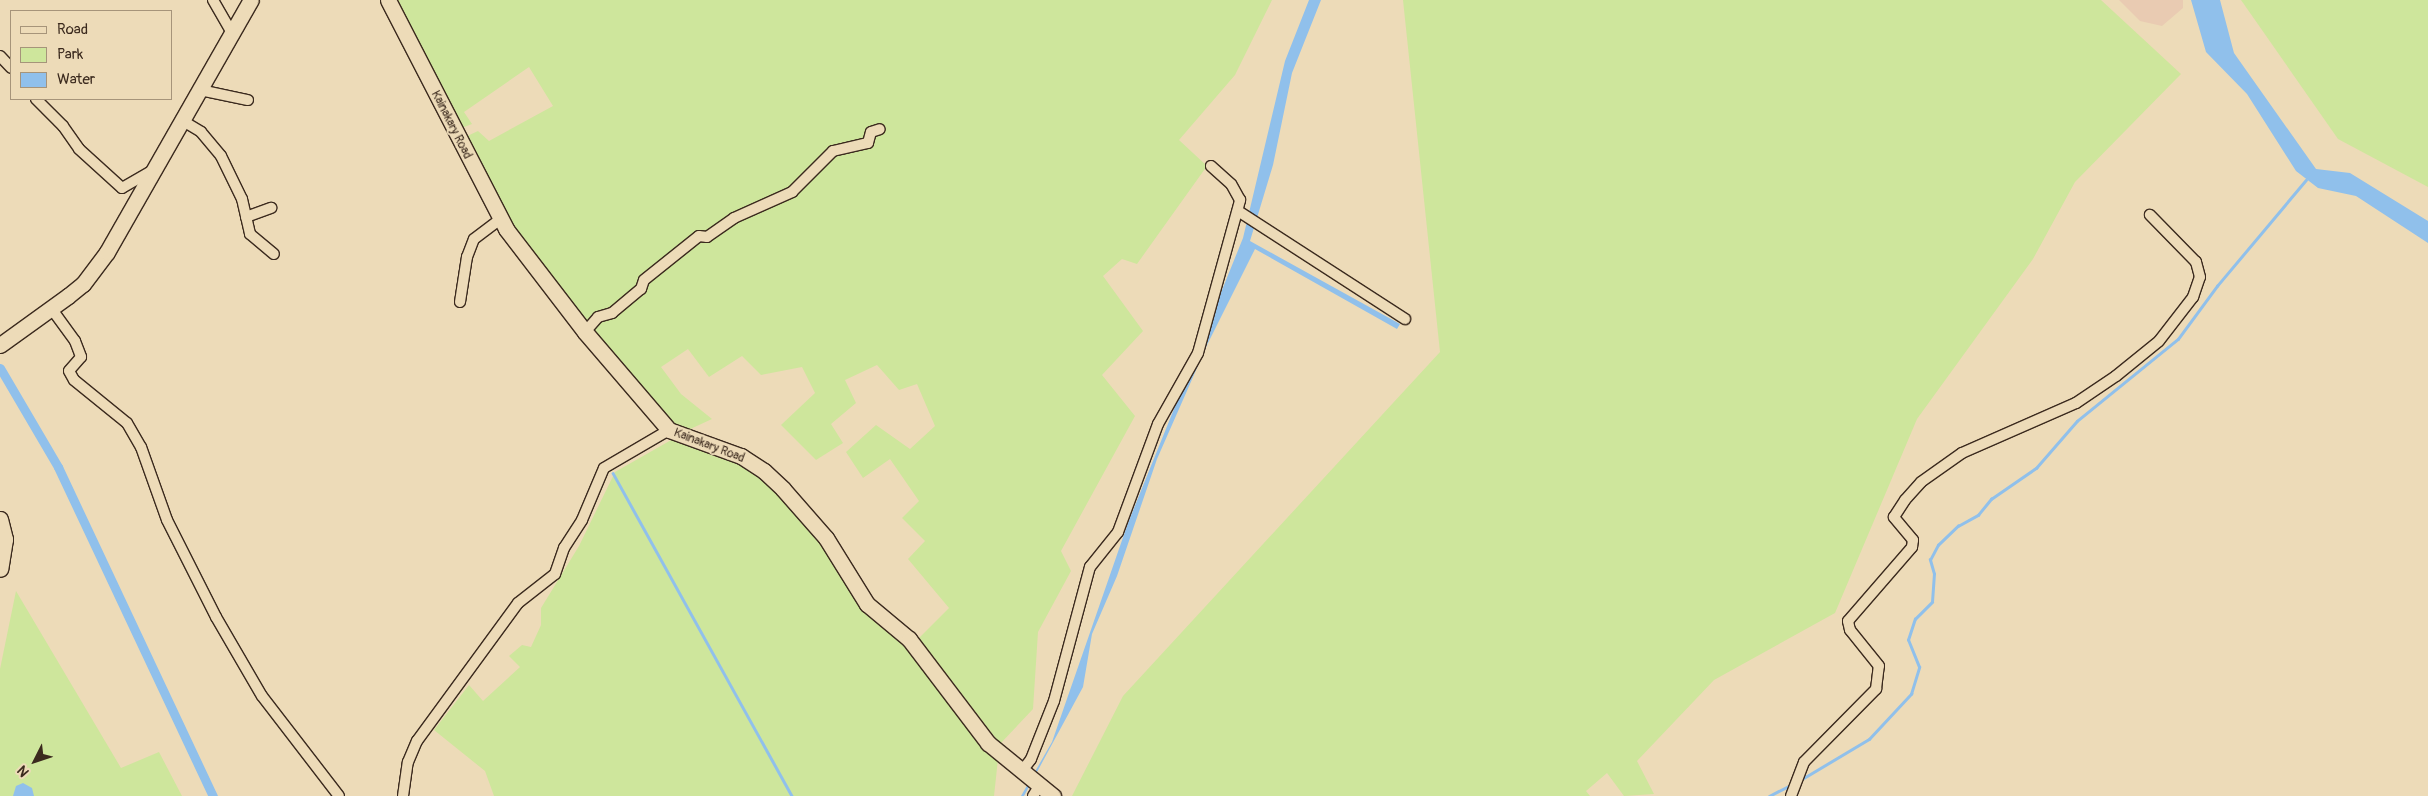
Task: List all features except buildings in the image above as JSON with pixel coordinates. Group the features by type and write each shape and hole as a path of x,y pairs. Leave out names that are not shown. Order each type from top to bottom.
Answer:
{"main road":[{"path":"1,342 83,284 101,260 183,121 251,0"},
{"name":"Kainakary Road","path":"388,0 501,219 528,261 585,332 669,430 741,456 764,471 783,489 826,538 867,604 909,639 988,743 1032,783 1054,796"},
{"path":"0,519 5,538 0,569"}],"street":[{"path":"213,0 232,33"},
{"path":"0,56 10,67"},
{"path":"200,90 248,100"},
{"path":"37,100 63,126 80,149 122,188 155,169"},
{"path":"183,121 202,132 221,156 242,200 253,238 274,254"},
{"path":"585,332 602,314 612,313 641,289 644,280 699,236 707,237 734,218 792,192 833,151 868,142 871,132 880,129"},
{"path":"1032,783 1032,759 1054,701 1090,567 1118,532 1158,424 1198,353 1209,305 1238,211 1237,192 1210,166"},
{"path":"246,217 271,208"},
{"path":"1238,211 1405,319"},
{"path":"1791,796 1795,779 1816,746 1876,689 1879,666 1850,630 1848,621 1912,547 1913,540 1894,518 1905,500 1928,476 1962,453 2076,402 2116,376 2159,341 2193,297 2200,277 2196,262 2150,215"},
{"path":"460,302 465,287 467,257 474,239 501,219"},
{"path":"51,308 75,341 80,357 68,371 74,380 127,423 141,447 167,520 216,618 262,696 339,796"},
{"path":"403,796 408,762 417,740 518,603 555,574 564,548 582,520 604,468 669,430"}],"shaded area":[{"path":"2119,0 2183,0 2183,8 2162,26 2140,21"}],"green space":[{"path":"398,0 1272,0 1235,75 1179,140 1207,166 1137,264 1122,259 1103,276 1143,331 1102,375 1135,416 1061,551 1071,571 1038,632 1033,709 1000,744 919,638 949,608 908,559 925,541 902,518 919,501 890,459 863,478 846,452 876,425 910,449 935,426 917,384 899,390 877,365 845,380 856,403 831,424 843,443 816,460 781,425 815,393 802,367 761,375 742,356 709,377 688,349 661,367 681,394 712,419 686,431 667,419 517,236 463,138 478,131 489,141 553,106 529,67 464,112 472,124 459,129"},
{"path":"1403,0 2101,0 2181,74 2075,182 2033,259 1917,419 1835,613 1714,680 1637,761 1654,794 1624,796 1607,773 1586,791 1590,796 1072,796 1123,696 1440,352"},
{"path":"2241,0 2428,0 2428,187 2338,139"},
{"path":"673,439 743,466 763,477 797,511 908,643 998,759 994,796 494,796 485,771 434,730 469,685 483,701 520,667 509,656 522,645 531,647 541,625 541,608 579,546 615,472"},
{"path":"16,591 121,768 159,752 182,796 0,796 0,669"}],"water":[{"path":"1309,0 1321,0 1292,73 1273,165 1250,241 1400,324 1397,329 1255,249 1208,343 1157,459 1117,576 1092,634 1083,687 1024,796 1021,796 1052,742 1128,523 1243,238 1285,61"},
{"path":"2191,0 2220,0 2234,53 2316,169 2350,173 2428,221 2428,243 2356,196 2318,188 2296,171 2247,94 2206,52"},
{"path":"23,783 32,788 34,796 13,796 16,786"}],"waterway":[{"path":"1802,779 1869,739 1911,694 1919,667 1908,640 1915,619 1932,602 1934,574 1930,560 1938,545 1958,526 1978,515 1991,499 2036,468 2077,421 2178,339 2217,286 2306,180"},
{"path":"0,368 58,467 213,796"},
{"path":"613,473 792,796"},
{"path":"1769,796 1793,784"}]}
